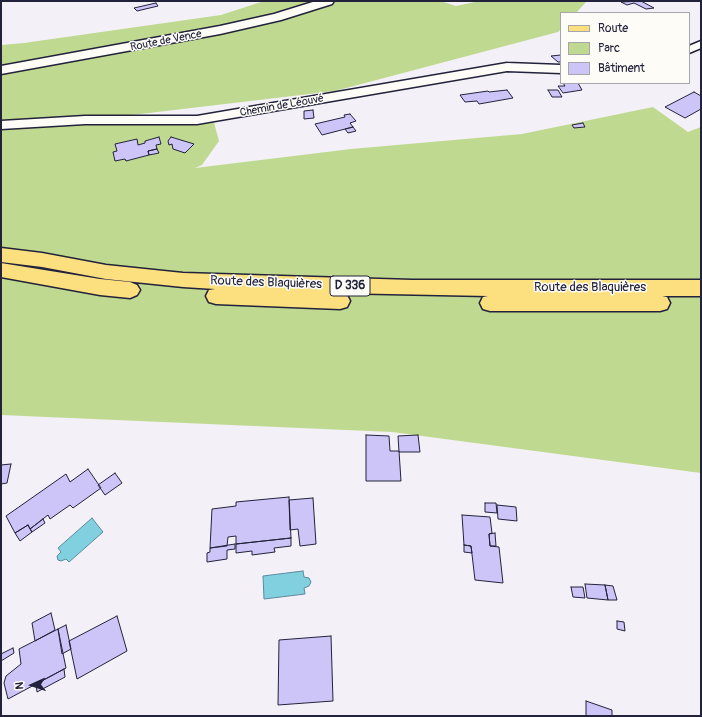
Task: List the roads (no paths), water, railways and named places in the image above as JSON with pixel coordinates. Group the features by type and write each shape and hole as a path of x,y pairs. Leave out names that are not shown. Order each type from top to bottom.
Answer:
{"main road":[{"name":"Route de Vence","path":"1,70 220,30 277,17 328,1"},
{"name":"Route des Blaquières","path":"1,255 42,260 106,272 183,280 412,288 701,288"},
{"name":"Route des Blaquières","path":"1,270 100,287 181,295 278,300 565,304 701,303"}],"street":[{"path":"690,50 701,44"},
{"name":"Chemin de Léouvé","path":"1,125 85,120 197,120 251,112 507,67 560,69"}],"water":[{"path":"92,518 103,532 69,562 66,559 61,561 58,560 57,556 61,552 58,548"},
{"path":"303,571 304,577 309,578 311,582 309,586 304,588 305,594 264,599 263,576"}]}
